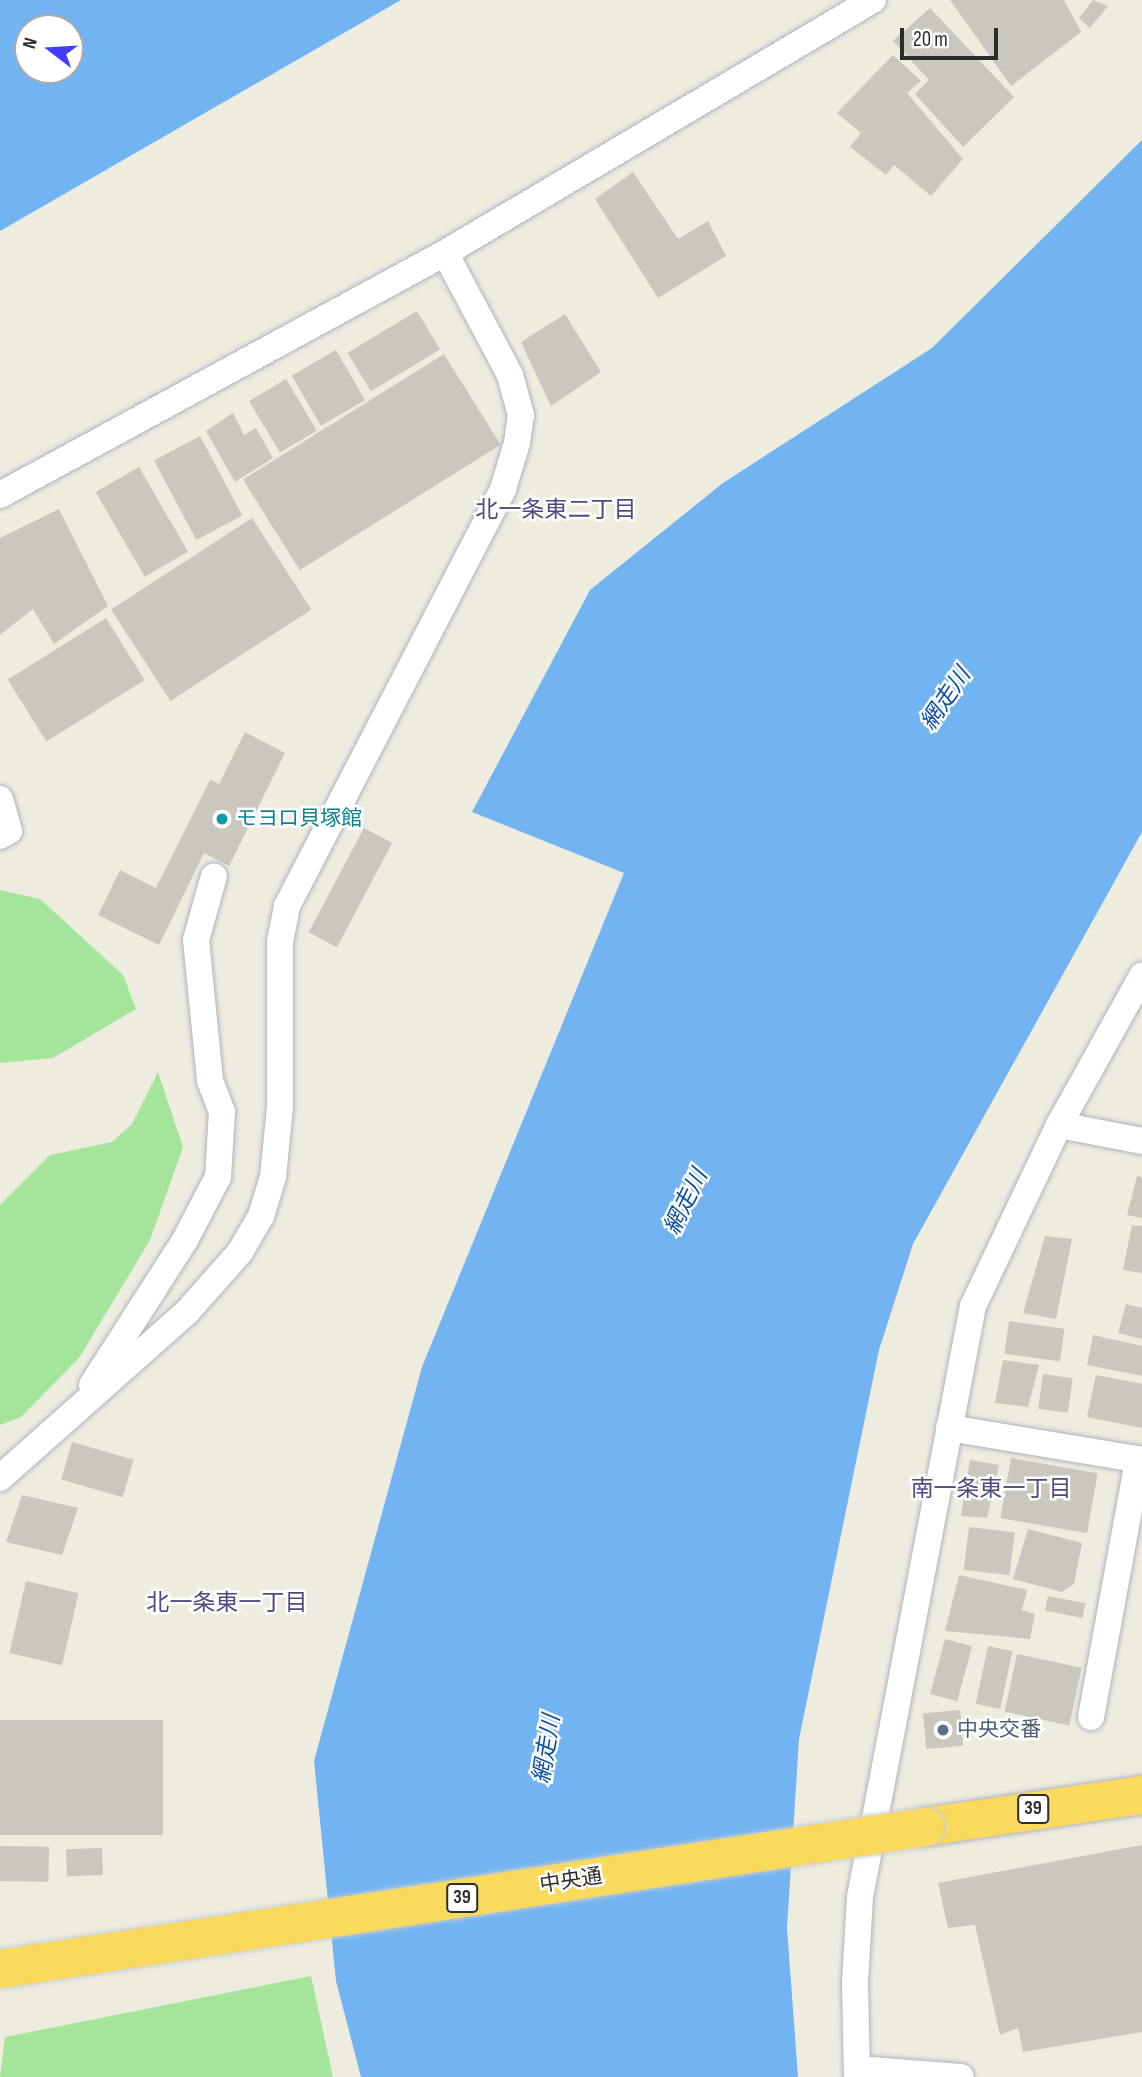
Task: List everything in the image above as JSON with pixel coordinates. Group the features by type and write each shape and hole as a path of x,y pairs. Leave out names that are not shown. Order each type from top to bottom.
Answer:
{"highway":[{"name":"中央通","path":"0,1969 1142,1795"}],"street":[{"path":"0,495 445,253 873,0"},
{"path":"0,1478 55,1434 187,1312 240,1252 261,1216 272,1177 280,1107 280,942 287,906 510,468 522,415 514,388 445,253"},
{"path":"0,799 9,831 0,835"},
{"path":"55,1434 138,1317 218,1177 222,1112 210,1080 196,940 214,876"},
{"path":"961,2077 857,2073 860,1897 973,1306 1059,1125 1142,976"},
{"path":"1059,1125 1142,1141"},
{"path":"949,1428 1140,1460 1091,1717"}],"green space":[{"path":"0,890 40,899 123,975 136,1009 53,1058 0,1063"},
{"path":"158,1072 183,1147 150,1240 79,1358 21,1417 0,1425 0,1205 50,1155 112,1142 132,1124"},
{"path":"311,1976 333,2077 0,2077 5,2037"}],"water":[{"path":"0,0 401,0 0,231"},
{"name":"網走川","path":"1142,140 1142,832 913,1244 879,1350 799,1739 787,1928 798,2077 361,2077 336,1981 314,1761 422,1367 624,873 472,812 590,590 723,483 932,348"}],"building":[{"path":"950,0 1064,0 1081,32 1011,86"},
{"path":"1093,0 1108,6 1090,28 1079,18"},
{"path":"930,8 1014,97 963,147 915,94 929,80 893,41"},
{"path":"893,55 921,81 907,93 963,159 931,196 894,165 886,175 850,147 861,133 837,113"},
{"path":"633,172 678,239 708,221 726,256 658,298 595,199"},
{"path":"417,311 440,350 371,391 348,353"},
{"path":"565,314 601,372 551,406 521,342"},
{"path":"336,350 365,400 321,426 292,376"},
{"path":"444,354 501,445 300,570 243,480"},
{"path":"286,379 317,430 280,453 249,401"},
{"path":"233,413 244,435 256,428 273,458 235,482 206,431"},
{"path":"200,436 242,515 196,540 154,460"},
{"path":"139,467 188,552 145,577 96,492"},
{"path":"59,509 108,606 54,644 33,609 0,635 0,538"},
{"path":"252,518 311,609 170,701 111,609"},
{"path":"106,618 145,680 46,741 8,679"},
{"name":"モヨロ貝塚館","path":"245,732 285,753 229,866 204,853 159,945 98,915 120,870 156,888 210,780 219,784"},
{"path":"364,828 392,843 337,947 309,932"},
{"path":"1137,1176 1142,1177 1142,1218 1127,1215"},
{"path":"1132,1225 1142,1226 1142,1273 1123,1270"},
{"path":"1045,1236 1072,1239 1056,1319 1023,1313"},
{"path":"1126,1304 1142,1308 1142,1339 1118,1333"},
{"path":"1009,1321 1064,1329 1060,1361 1004,1354"},
{"path":"1093,1335 1142,1346 1142,1376 1087,1365"},
{"path":"1003,1360 1039,1365 1028,1407 995,1403"},
{"path":"1043,1374 1073,1378 1068,1413 1038,1409"},
{"path":"1096,1375 1142,1384 1142,1428 1087,1417"},
{"path":"72,1442 134,1460 123,1497 61,1479"},
{"path":"1011,1458 1098,1473 1087,1533 1000,1518"},
{"path":"970,1460 999,1465 987,1518 961,1516"},
{"path":"22,1495 78,1508 62,1555 6,1542"},
{"path":"969,1527 1015,1533 1009,1575 964,1570"},
{"path":"1028,1529 1082,1543 1074,1584 1062,1592 1013,1579"},
{"path":"959,1575 1027,1590 1022,1610 1035,1614 1030,1639 945,1631"},
{"path":"26,1581 79,1593 62,1665 9,1653"},
{"path":"1048,1596 1085,1603 1082,1618 1045,1611"},
{"path":"945,1639 972,1646 957,1701 930,1694"},
{"path":"988,1646 1012,1651 1000,1709 976,1704"},
{"path":"1017,1654 1082,1668 1069,1725 1005,1712"},
{"name":"中央交番","path":"960,1710 963,1746 926,1749 923,1713"},
{"path":"0,1720 163,1720 163,1835 0,1835"},
{"path":"1142,1845 1142,2032 1023,2052 1018,2028 1000,2035 975,1925 948,1928 938,1883"},
{"path":"0,1846 49,1847 48,1882 0,1881"},
{"path":"102,1848 103,1875 67,1876 66,1849"}],"place":[{"name":"モヨロ貝塚館","path":"222,819"},
{"name":"中央交番","path":"943,1730"}],"district":[{"name":"北一条東二丁目","path":"556,510"},
{"name":"南一条東一丁目","path":"991,1489"},
{"name":"北一条東一丁目","path":"227,1603"}]}
